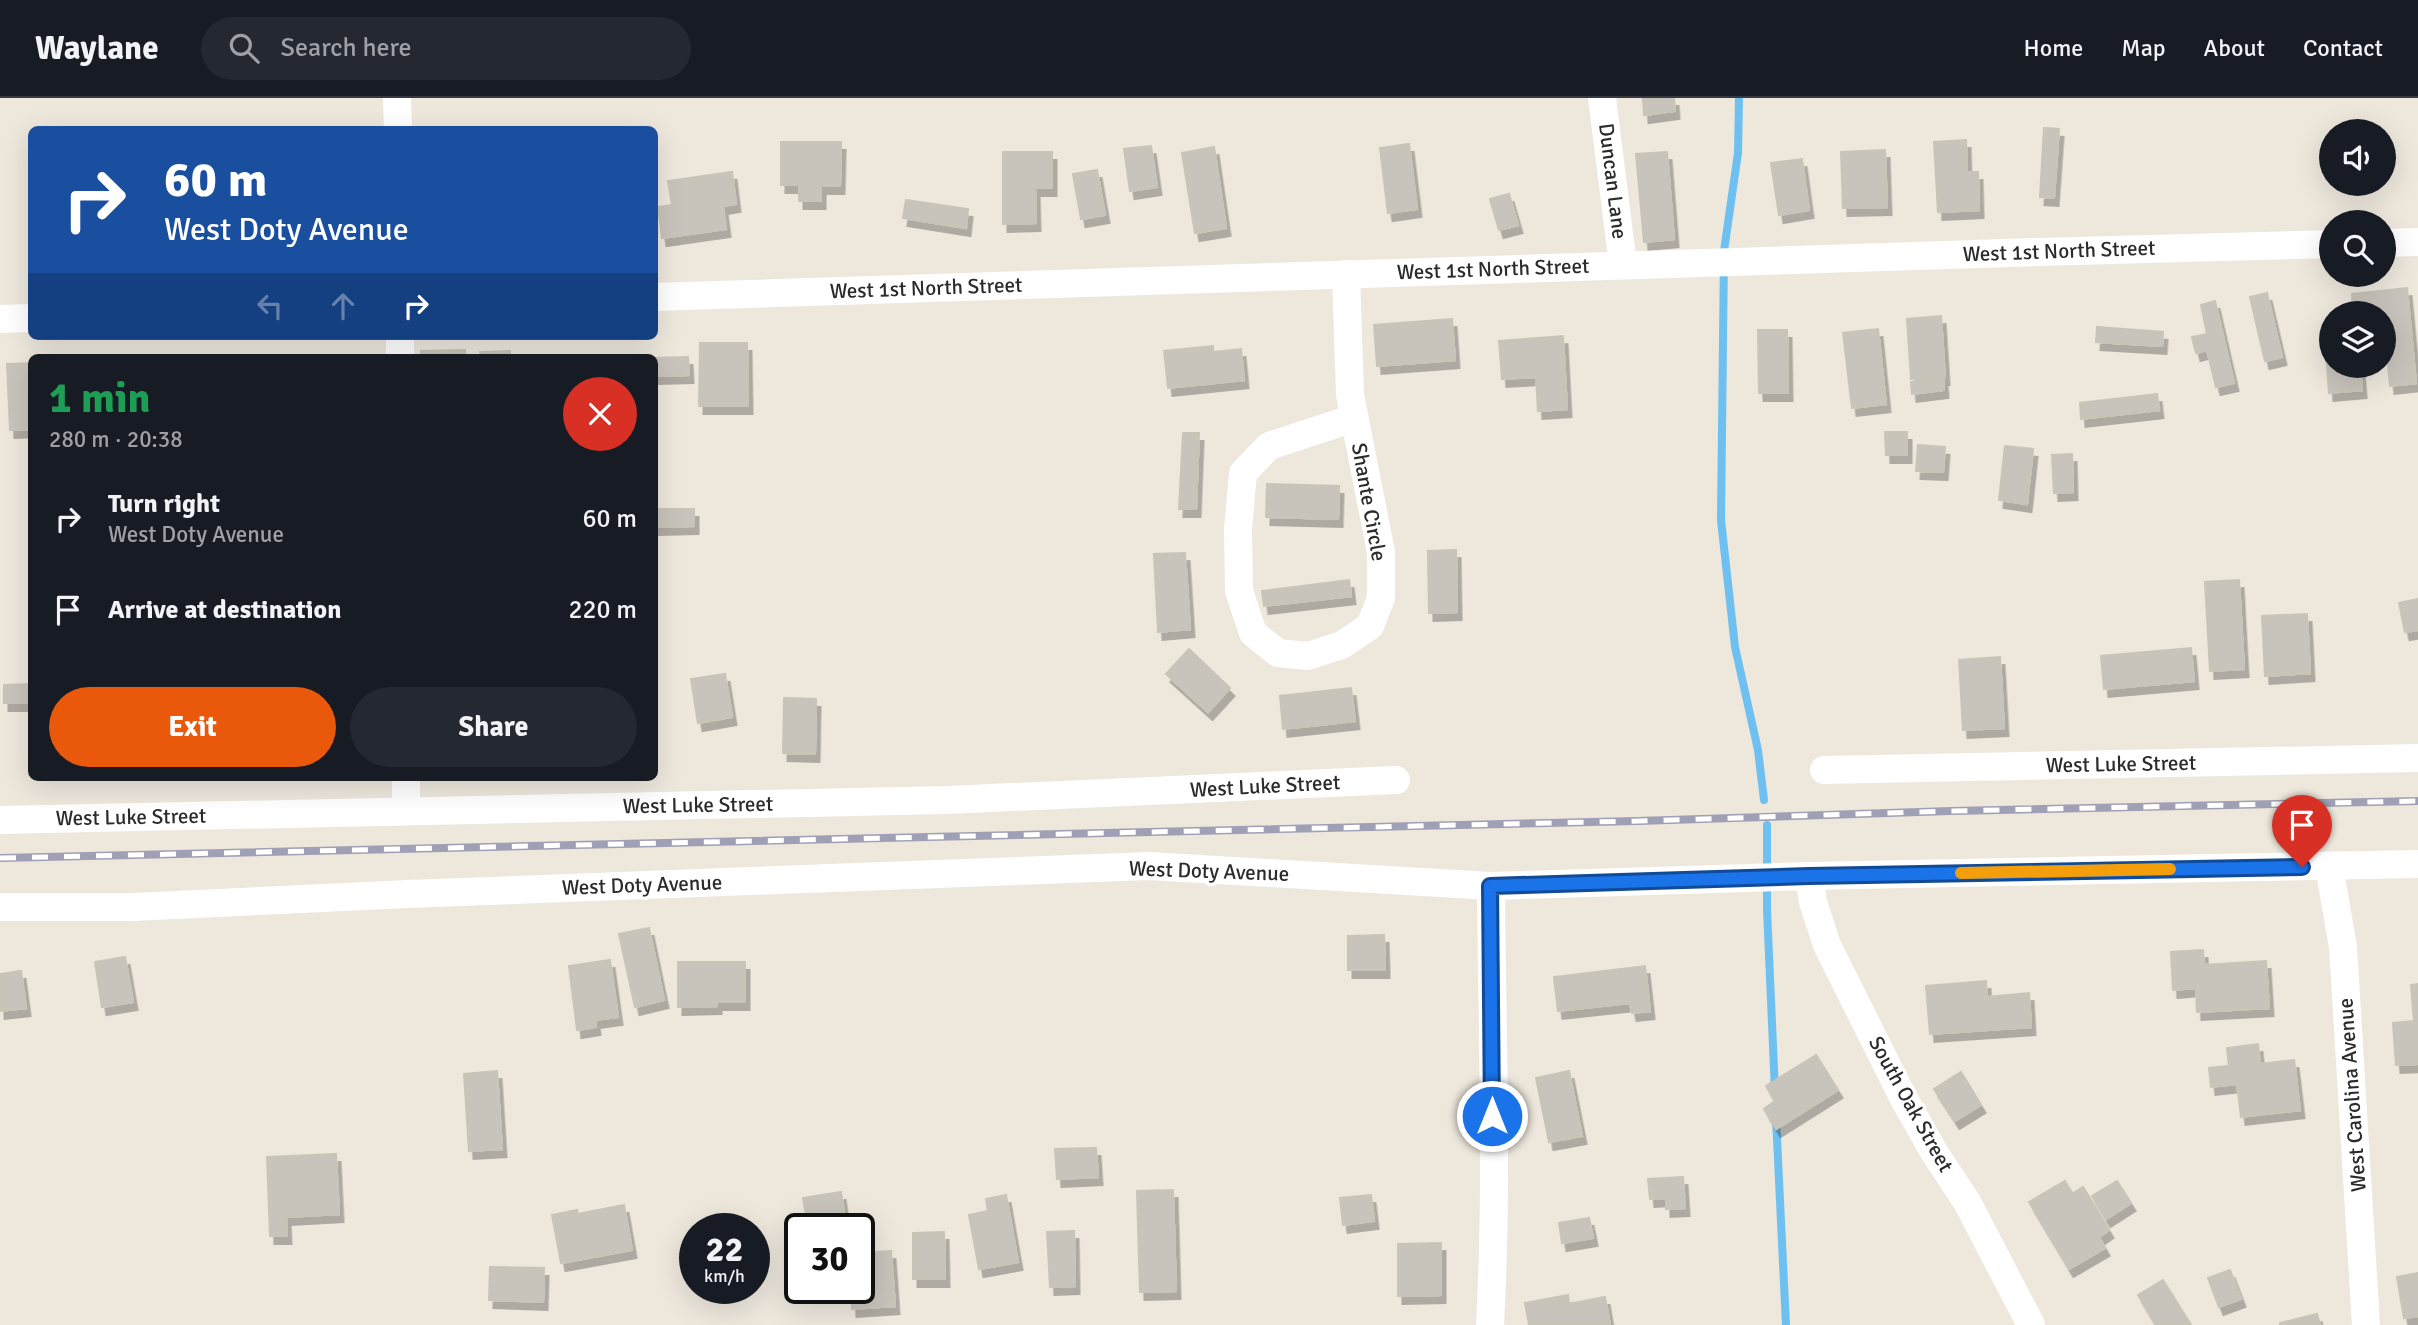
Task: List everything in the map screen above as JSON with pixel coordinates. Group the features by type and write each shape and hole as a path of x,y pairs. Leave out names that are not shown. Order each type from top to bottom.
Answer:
{"street":[{"path":"397,98 398,126"},
{"name":"Duncan Lane","path":"1602,98 1623,265"},
{"path":"2396,243 2418,242"},
{"name":"West 1st North Street","path":"658,298 2319,244"},
{"name":"Shante Circle","path":"1346,274 1350,395 1381,552 1381,598 1370,626 1342,645 1308,656 1278,653 1253,633 1240,590 1238,529 1243,473 1269,446 1354,418"},
{"path":"0,319 28,318"},
{"name":"West Luke Street","path":"1824,770 2418,758"},
{"name":"West Luke Street","path":"0,820 947,800 1396,780"},
{"path":"406,781 407,810"},
{"name":"West Doty Avenue","path":"0,907 133,907 1149,866 1490,886 1809,876 2418,864"},
{"name":"West Carolina Avenue","path":"2329,866 2343,947 2366,1325"},
{"name":"South Oak Street","path":"1809,876 1813,902 1827,945 1904,1098 1934,1152 1967,1202 2031,1325"},
{"path":"1490,886 1493,1225 1490,1325"}],"building":[{"path":"1643,98 1674,98 1675,111 1644,115"},
{"path":"2044,128 2059,129 2054,198 2040,197"},
{"path":"1966,140 1967,172 1978,172 1979,210 1938,212 1934,142"},
{"path":"781,142 841,142 840,186 821,186 821,201 799,201 799,185 781,185"},
{"path":"1409,144 1417,209 1388,213 1380,148"},
{"path":"1151,146 1157,187 1130,191 1124,149"},
{"path":"1214,147 1226,228 1195,233 1182,153"},
{"path":"1885,150 1887,207 1843,208 1841,152"},
{"path":"1003,152 1052,152 1052,188 1035,188 1036,223 1003,224"},
{"path":"1667,152 1674,239 1644,242 1636,154"},
{"path":"1802,159 1809,210 1779,215 1771,163"},
{"path":"1097,170 1105,215 1081,219 1073,174"},
{"path":"732,172 736,204 723,206 726,229 662,238 658,207 672,205 668,181"},
{"path":"1509,194 1518,225 1499,230 1490,199"},
{"path":"906,200 968,209 966,228 903,218"},
{"path":"2407,288 2416,383 2390,386 2389,378 2396,378 2396,301 2352,301 2352,294"},
{"path":"2267,293 2282,357 2265,361 2250,297"},
{"path":"2215,301 2234,383 2216,387 2207,350 2196,353 2192,337 2207,334 2201,305"},
{"path":"1941,316 1945,377 1911,379 1907,319"},
{"path":"1452,319 1455,360 1377,366 1374,325"},
{"path":"2097,327 2163,332 2162,346 2096,342"},
{"path":"1878,329 1886,404 1852,408 1843,333"},
{"path":"1758,330 1787,330 1788,393 1759,393"},
{"path":"1563,336 1567,409 1538,411 1536,377 1502,379 1499,341"},
{"path":"700,343 747,343 748,406 699,406"},
{"path":"1213,346 1213,352 1241,349 1244,380 1168,388 1164,351"},
{"path":"465,350 465,354 421,354 421,351"},
{"path":"510,351 510,354 480,354"},
{"path":"688,357 689,375 658,376 658,358"},
{"path":"28,363 28,429 10,430 7,364"},
{"path":"1943,378 1944,390 1912,394 1911,382"},
{"path":"2328,378 2361,378 2362,390 2329,393"},
{"path":"2157,394 2159,410 2081,419 2080,403"},
{"path":"1885,432 1907,432 1907,455 1886,455"},
{"path":"1183,433 1199,433 1196,509 1179,509"},
{"path":"1918,445 1945,447 1943,472 1916,471"},
{"path":"2005,446 2033,449 2027,504 1999,500"},
{"path":"2072,454 2073,492 2054,493 2052,455"},
{"path":"1267,484 1339,486 1338,519 1266,517"},
{"path":"658,509 694,509 694,526 658,527"},
{"path":"1456,550 1457,612 1429,613 1428,551"},
{"path":"1185,553 1190,629 1158,632 1154,554"},
{"path":"1349,580 1351,596 1264,606 1262,591"},
{"path":"2239,580 2244,669 2210,671 2205,582"},
{"path":"2418,599 2418,630 2405,632 2399,603"},
{"path":"2307,614 2310,673 2265,676 2262,616"},
{"path":"2191,648 2194,681 2104,689 2101,656"},
{"path":"1189,649 1230,688 1208,712 1166,674"},
{"path":"2000,657 2004,728 1963,730 1959,660"},
{"path":"725,674 732,717 698,723 691,679"},
{"path":"28,684 28,703 4,703 4,685"},
{"path":"1351,688 1355,721 1283,729 1280,696"},
{"path":"784,698 816,699 815,754 783,753"},
{"path":"649,928 664,1000 635,1007 619,934"},
{"path":"1384,935 1385,970 1348,970 1348,936"},
{"path":"2203,950 2204,965 2266,961 2269,1008 2197,1012 2196,988 2173,990 2171,952"},
{"path":"125,957 133,1002 102,1007 95,962"},
{"path":"610,960 618,1017 595,1020 596,1027 577,1030 569,966"},
{"path":"678,962 745,962 745,1002 678,1007"},
{"path":"1645,966 1650,1011 1632,1013 1630,1003 1558,1011 1554,977"},
{"path":"21,971 26,1008 0,1011 0,974"},
{"path":"1986,981 1987,997 2029,993 2031,1027 1930,1034 1926,986"},
{"path":"2418,984 2418,1064 2396,1065 2393,1023 2414,1021 2411,985"},
{"path":"2258,1044 2260,1064 2294,1060 2300,1110 2241,1117 2237,1084 2211,1087 2209,1068 2229,1066 2227,1048"},
{"path":"1816,1055 1838,1090 1776,1129 1764,1109 1775,1101 1766,1086"},
{"path":"497,1071 502,1149 469,1151 464,1074"},
{"path":"1569,1071 1582,1136 1549,1142 1536,1078"},
{"path":"1961,1072 1981,1105 1955,1121 1934,1089"},
{"path":"1096,1148 1098,1177 1057,1179 1055,1149"},
{"path":"336,1154 339,1214 286,1217 287,1236 270,1236 267,1157"},
{"path":"1683,1177 1685,1208 1666,1209 1666,1198 1650,1199 1648,1179"},
{"path":"2065,1181 2072,1194 2083,1187 2109,1230 2099,1237 2105,1248 2069,1269 2029,1202"},
{"path":"2117,1181 2131,1203 2106,1219 2092,1196"},
{"path":"1173,1190 1176,1291 1140,1292 1137,1191"},
{"path":"841,1192 844,1213 806,1213 803,1198"},
{"path":"1006,1195 1018,1262 979,1269 969,1215 988,1211 986,1199"},
{"path":"1371,1195 1374,1221 1343,1225 1340,1198"},
{"path":"624,1205 632,1250 561,1263 552,1215 577,1210 578,1214"},
{"path":"1589,1218 1593,1238 1562,1243 1559,1223"},
{"path":"1074,1231 1075,1286 1050,1287 1047,1232"},
{"path":"944,1232 945,1279 913,1279 913,1233"},
{"path":"1441,1243 1441,1295 1398,1296 1398,1244"},
{"path":"891,1251 895,1306 852,1309 852,1304 875,1304 875,1252"},
{"path":"490,1267 544,1268 543,1302 489,1300"},
{"path":"2230,1270 2241,1299 2219,1307 2208,1278"},
{"path":"2418,1273 2418,1316 2404,1318 2397,1277"},
{"path":"2163,1280 2191,1325 2156,1325 2138,1295"},
{"path":"1568,1295 1569,1304 1605,1297 1610,1325 1529,1325 1525,1303"},
{"path":"2317,1314 2320,1325 2280,1325 2280,1323"}],"waterway":[{"path":"1739,98 1738,153 1724,251 1721,520 1735,647 1758,750 1764,800"},
{"path":"1767,825 1767,910 1775,1091"},
{"path":"1776,1118 1786,1325"}],"railway":[{"path":"0,858 2418,801"}],"slow traffic":[{"path":"1961,873 2170,869"}],"route":[{"path":"1492,1116 1490,886 1809,876 2302,867"}]}
